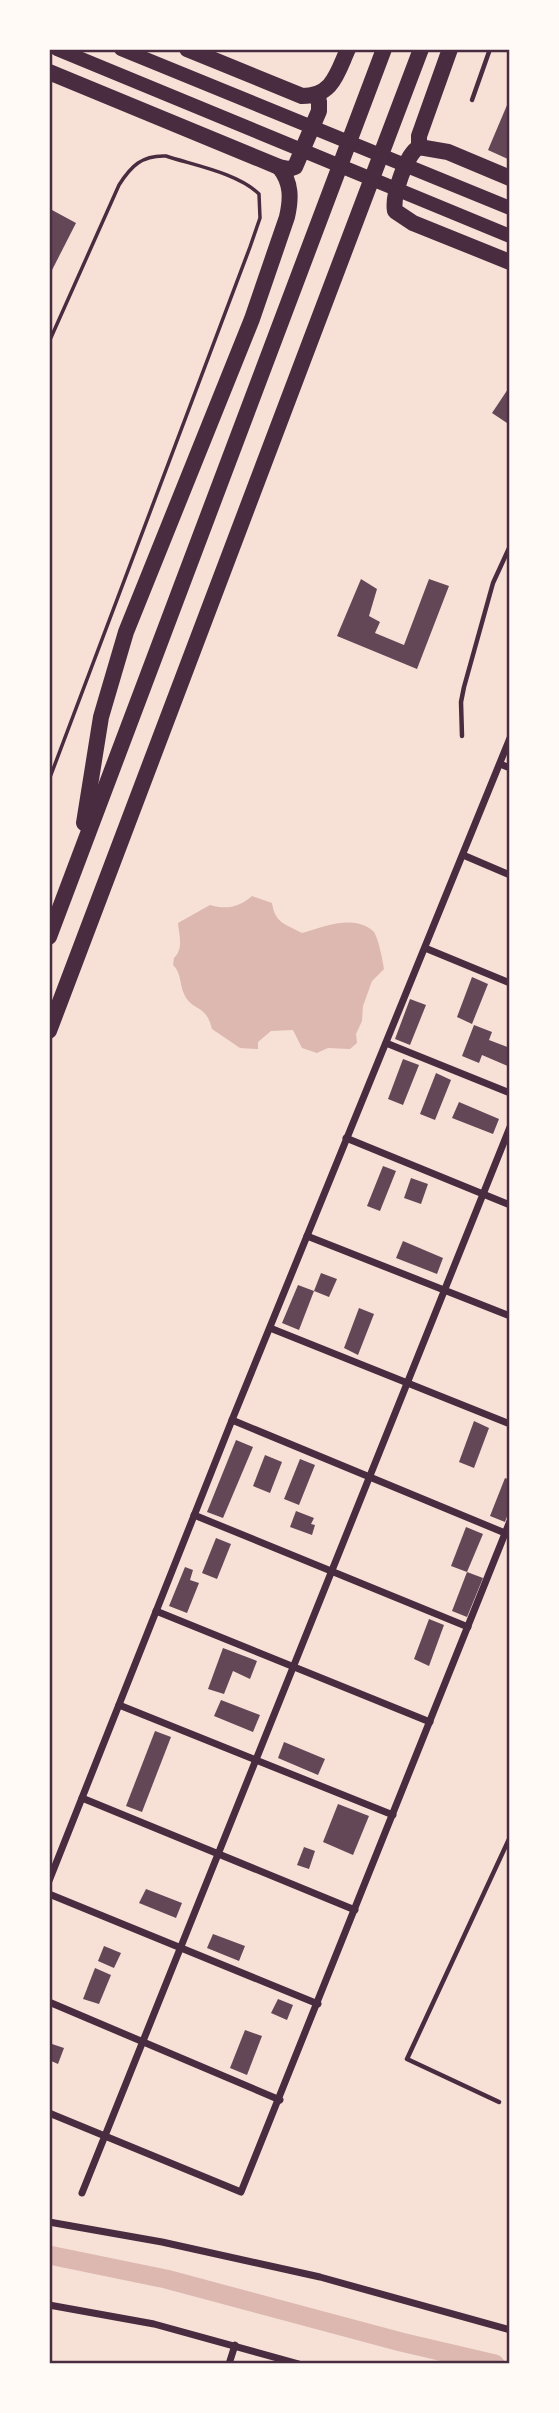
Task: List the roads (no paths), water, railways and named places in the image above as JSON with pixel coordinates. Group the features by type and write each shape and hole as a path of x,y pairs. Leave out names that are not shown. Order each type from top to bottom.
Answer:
{"highway":[{"path":"191,50 302,96 315,96 326,90 333,81 348,49"},
{"path":"49,937 384,49"},
{"path":"49,1031 421,49"},
{"path":"419,147 419,136 450,49"},
{"path":"49,72 289,169 295,167 319,111 319,101 315,96"},
{"path":"510,178 448,152 419,147 411,151 393,201 396,211 413,223 510,261"},
{"path":"78,860 101,717 118,658 141,592 252,319 287,217 290,202 288,180 279,167"}],"main road":[{"path":"57,49 510,236"},
{"path":"121,49 510,208"}],"street":[{"path":"49,1881 232,1420 510,738"},
{"path":"500,764 510,768"},
{"path":"463,855 510,875"},
{"path":"425,948 510,983"},
{"path":"386,1043 510,1093"},
{"path":"82,2193 510,1127"},
{"path":"346,1138 510,1205"},
{"path":"307,1236 510,1316"},
{"path":"270,1328 510,1424"},
{"path":"232,1420 505,1533"},
{"path":"194,1515 468,1627"},
{"path":"49,2113 241,2192 510,1521"},
{"path":"156,1611 430,1722"},
{"path":"119,1705 393,1815"},
{"path":"82,1798 355,1910"},
{"path":"49,1894 317,2004"},
{"path":"49,2002 280,2100"},
{"path":"49,2222 162,2242 320,2277 510,2330"},
{"path":"49,2305 154,2324 299,2364"},
{"path":"229,2364 234,2345"}],"lane":[{"path":"472,100 490,49"},
{"path":"462,736 461,702 464,687 493,583 510,545"},
{"path":"499,2102 407,2059 510,1838"}],"waterway":[{"path":"49,2255 166,2279 401,2342 495,2364"}]}
